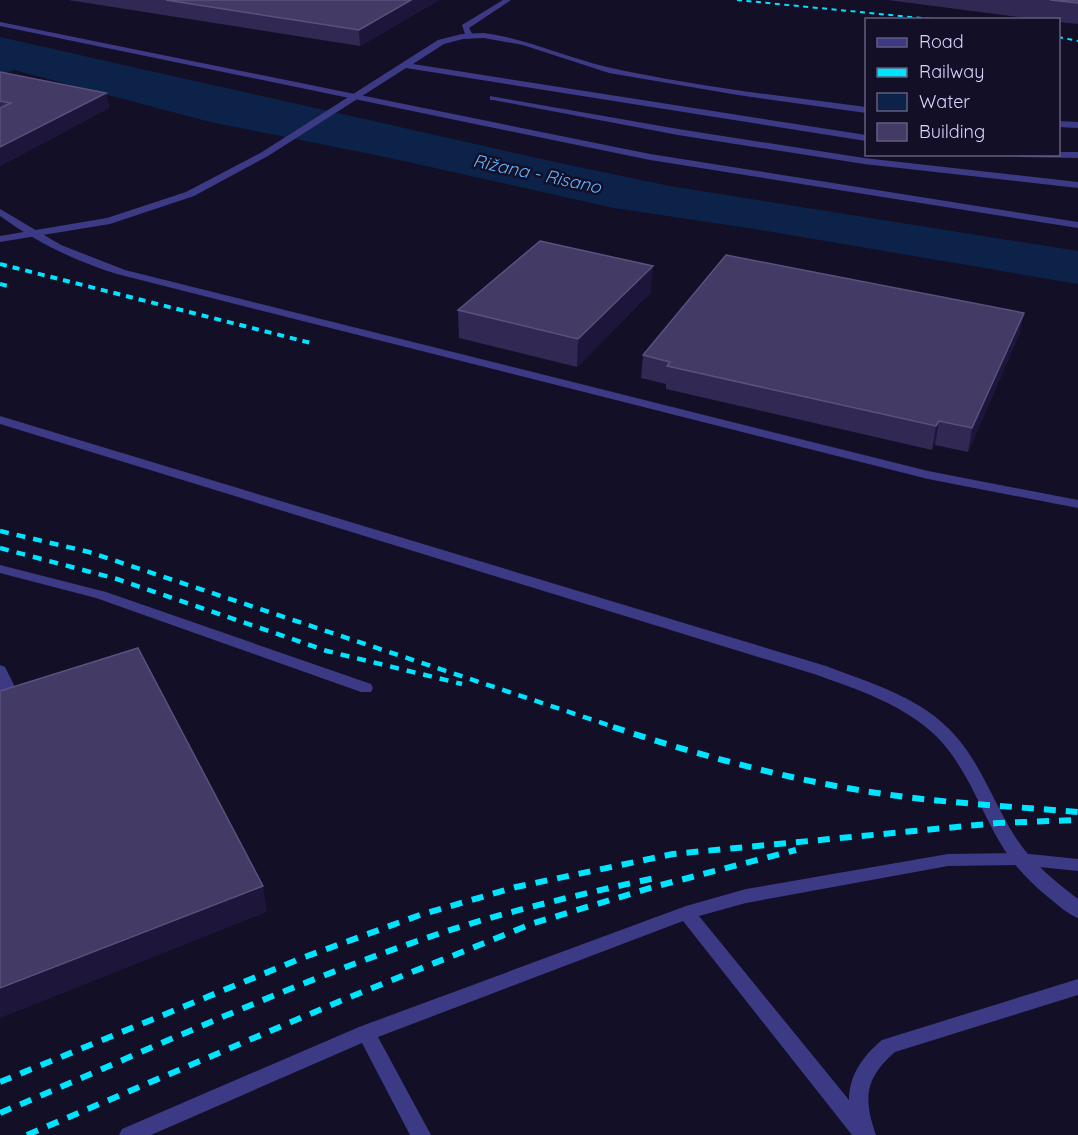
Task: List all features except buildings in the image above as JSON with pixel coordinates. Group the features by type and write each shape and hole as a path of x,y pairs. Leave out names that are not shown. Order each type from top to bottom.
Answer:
{"street":[{"path":"0,239 33,236 110,221 170,202 216,182 265,154 441,42 469,35 495,37 527,44 578,63 608,70 865,110"},
{"path":"405,64 865,138"},
{"path":"1060,124 1078,125"},
{"path":"1060,155 1078,155"},
{"path":"0,420 820,670 882,692 915,711 942,732 972,769 998,822 1020,859 1078,910"}],"lane":[{"path":"469,35 465,27 508,0"},
{"path":"0,24 650,158 1078,225"},
{"path":"494,98 678,132 864,161 1078,185"},
{"path":"0,212 33,236 98,266 928,475 1078,504"},
{"path":"0,569 101,595 366,688"},
{"path":"0,669 10,691 0,694"},
{"path":"129,1135 366,1033 686,913 746,896 921,863 948,860 1020,859 1078,866"},
{"path":"686,913 865,1135"},
{"path":"865,1135 860,1119 859,1097 862,1077 872,1059 889,1046 1078,987"},
{"path":"366,1033 421,1135"}],"water":[{"name":"Rižana - Risano","path":"0,37 670,186 1078,251 1078,284 761,230 614,208 395,159 210,122 14,70 7,73 0,72"}],"railway":[{"path":"737,0 921,18"},
{"path":"1060,37 1078,41"},
{"path":"0,264 311,343"},
{"path":"0,284 8,286"},
{"path":"0,531 89,552 617,728"},
{"path":"0,548 117,579 327,651 462,684"},
{"path":"613,727 731,762 851,789 932,800 1078,812"},
{"path":"0,1082 302,958 420,915 516,887 673,854 998,823 1078,820"},
{"path":"27,1135 345,999 534,923 657,886 796,850"},
{"path":"0,1113 270,997 379,955 489,918 655,878"}]}
